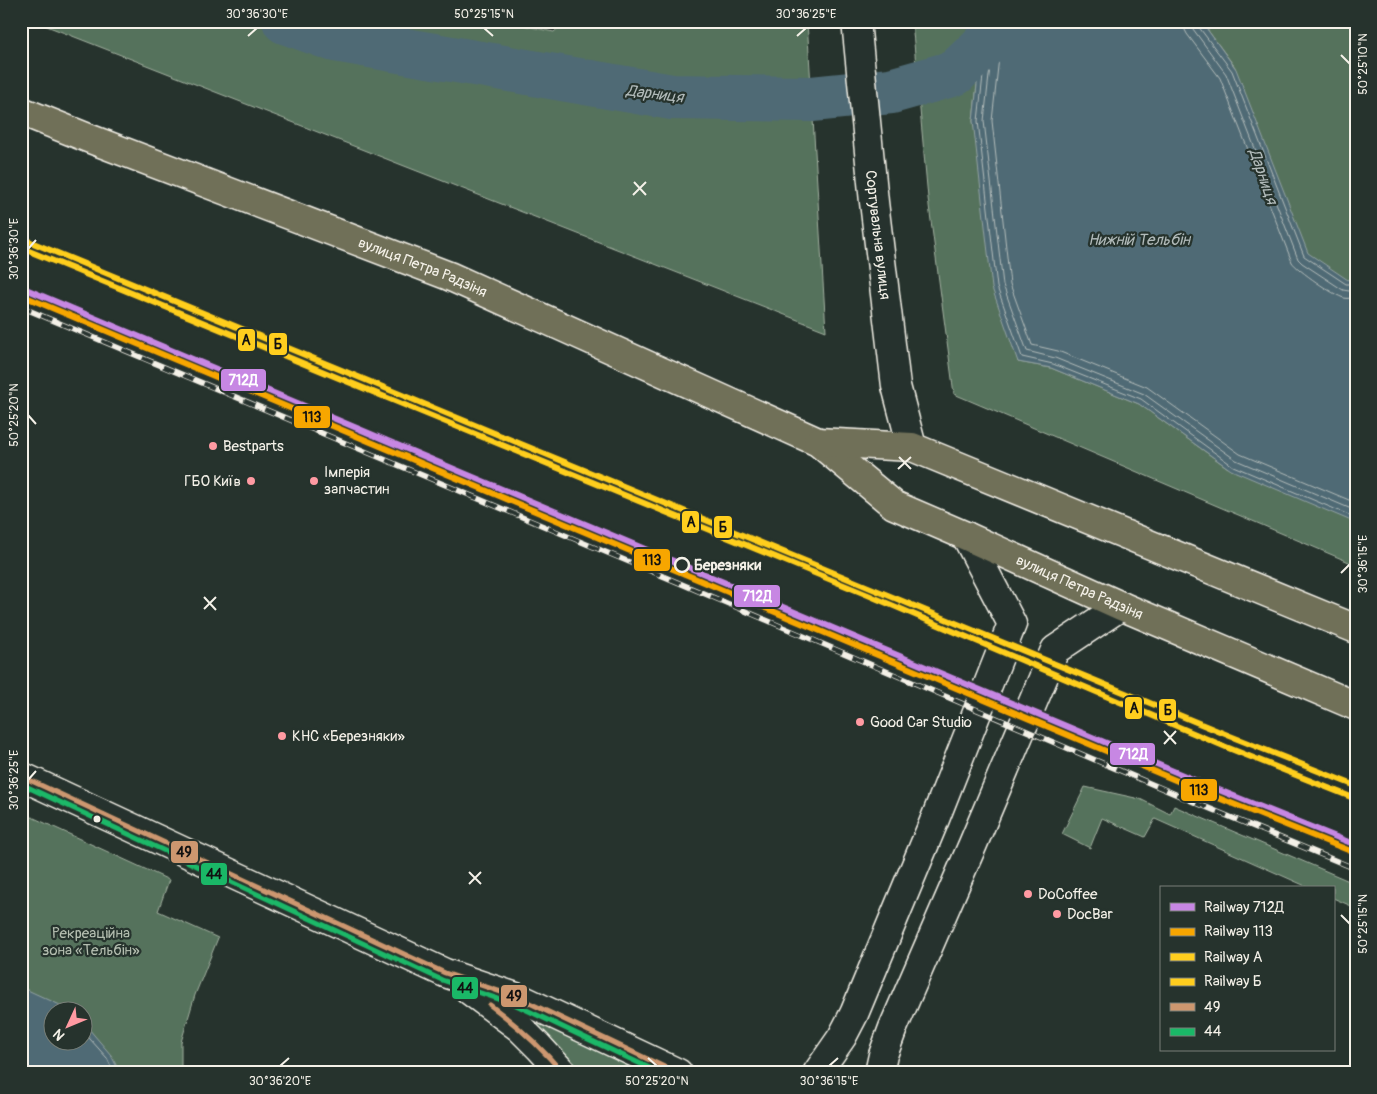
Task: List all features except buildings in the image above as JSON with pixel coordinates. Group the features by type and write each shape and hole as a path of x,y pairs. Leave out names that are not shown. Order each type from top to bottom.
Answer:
{"main road":[{"name":"вулиця Петра Радзіня","path":"21,111 449,276 818,442 894,504 1121,606 1356,706"},
{"name":"вулиця Петра Радзіня","path":"818,442 912,447 1356,629"}],"street":[{"name":"Сортувальна вулиця","path":"856,21 874,202 896,386 912,447"},
{"path":"817,1073 833,1051 854,1014 1012,624 966,536"},
{"path":"879,1073 883,1055 893,1028 1055,650 1121,606"},
{"path":"21,776 445,973 519,998 678,1073"},
{"path":"445,973 520,1028 563,1073"},
{"path":"809,1073 833,1051"}],"green space":[{"path":"34,21 503,21 554,32 566,21 807,21 826,331"},
{"path":"912,21 984,21 973,121 1018,362 1051,368 1139,404 1228,468 1235,67 1201,21 1356,21 1356,565 954,394 928,198"},
{"path":"1085,787 1140,799 1170,814 1174,806 1356,884 1356,908 1334,898 1334,886 1306,886 1155,819 1145,837 1102,818 1090,848 1062,834"},
{"name":"Рекреаційна зона «Тельбін»","path":"21,812 169,880 158,911 218,938 195,995 181,1042 181,1073 21,1073"},
{"path":"525,1009 654,1073 578,1073 523,1016"}],"water":[{"name":"Нижній Тельбін","path":"984,21 1201,21 1236,69 1308,253 1348,280 1356,272 1356,523 1231,470 1139,404 1051,368 1018,362 992,288 973,121"},
{"path":"21,987 54,1002 42,1002 42,1052 92,1052 92,1033 111,1055 120,1073 21,1073"}],"waterway":[{"name":"Дарниця","path":"285,21 335,39 672,97 812,99 891,91 955,73 1009,21"}],"railway":[{"path":"21,307 1356,869"}],"rail line":[{"name":"Б","path":"21,238 1230,736 1356,786"},
{"name":"A","path":"24,249 868,595 1226,747 1356,799"},
{"name":"712Д","path":"21,287 1209,786 1356,845"},
{"name":"113","path":"21,295 1206,793 1353,852"}],"transit line":[{"name":"49","path":"21,776 445,973 519,998 677,1073"},
{"name":"44","path":"21,784 442,980 516,1005 660,1073"},
{"name":"49","path":"490,1005 510,1020 563,1073"}],"place":[{"name":"Bestparts","path":"213,446"},
{"name":"ГБО Київ","path":"251,481"},
{"name":"Імперія запчастин","path":"314,481"},
{"name":"Березняки","path":"682,565"},
{"name":"Good Car Studio","path":"860,722"},
{"name":"КНС «Березняки»","path":"282,736"},
{"name":"DoCoffee","path":"1028,894"},
{"name":"DocBar","path":"1057,914"}]}
